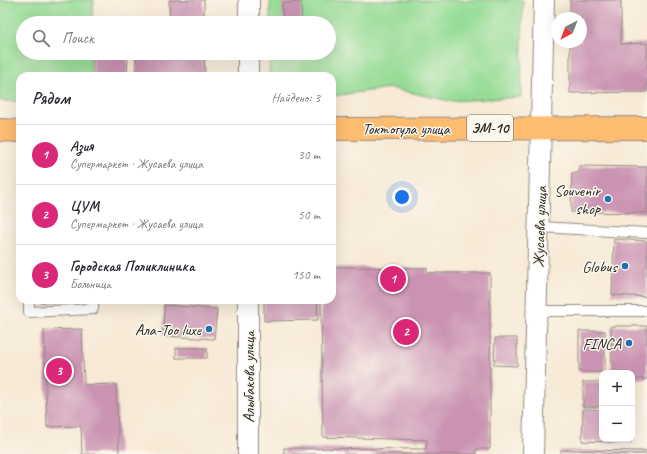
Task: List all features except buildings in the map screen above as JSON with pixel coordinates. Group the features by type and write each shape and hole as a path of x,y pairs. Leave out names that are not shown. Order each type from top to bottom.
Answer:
{"highway":[{"name":"Токтогула улица","path":"336,129 647,128"},
{"path":"0,130 16,131"}],"street":[{"path":"249,0 249,16"},
{"name":"Жусаева улица","path":"533,454 540,227 544,0"},
{"path":"248,60 248,72"},
{"name":"Алыбакова улица","path":"248,304 248,454"}],"lane":[{"path":"540,227 647,233"},
{"path":"29,304 29,312 93,309 93,304"},
{"path":"537,311 647,311"}],"green space":[{"path":"0,0 94,0 93,16 16,16 16,60 91,60 90,72 16,72 16,101 0,101"},
{"path":"270,0 523,0 521,97 450,101 390,88 336,95 336,72 269,72 270,60 336,60 336,16 270,16"}],"place":[{"name":"Souvenir shop","path":"608,199"},
{"name":"Globus","path":"625,266"},
{"name":"Азия","path":"393,279"},
{"name":"Ала-Тоо luxe","path":"209,329"},
{"name":"ЦУМ","path":"406,332"},
{"name":"FINCА","path":"629,343"},
{"name":"Городская Поликлиника","path":"59,371"}]}
